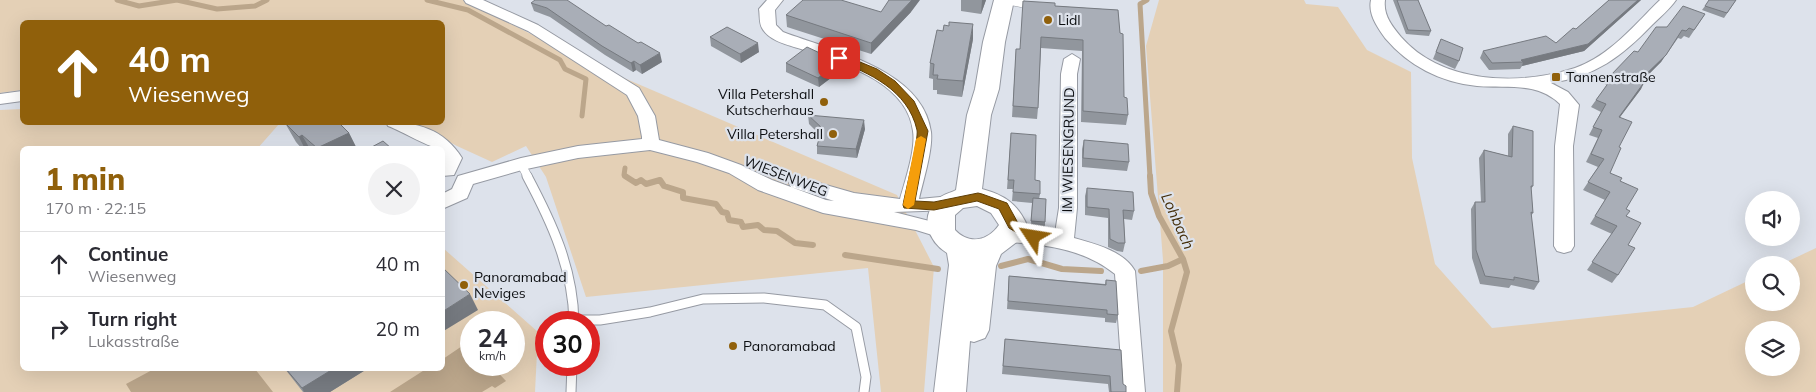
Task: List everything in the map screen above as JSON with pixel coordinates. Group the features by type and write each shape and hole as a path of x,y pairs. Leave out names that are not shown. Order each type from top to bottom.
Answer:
{"main road":[{"path":"950,392 963,265 951,238 939,220 944,210 958,201 969,190 979,115 987,89 994,42 1011,1"},
{"path":"987,89 990,116 988,192 991,201"},
{"path":"958,201 978,197 1003,206 1010,215 1011,236 982,266 968,392"},
{"path":"951,238 974,250 1011,236"}],"street":[{"path":"471,0 533,28 633,92 642,107 651,140"},
{"path":"776,0 766,9 768,26 777,35 854,62 873,71 891,83 909,101 923,131 908,205"},
{"path":"1378,0 1377,13 1391,35 1406,52 1427,66 1456,76 1486,82 1532,82 1582,71 1608,57 1669,0"},
{"name":"IM WIESENGRUND","path":"1064,242 1068,208 1070,74 1072,59"},
{"path":"1564,246 1564,146 1570,105 1582,71"},
{"path":"1532,82 1549,87 1564,96 1570,105"},
{"path":"0,99 20,96"},
{"path":"401,125 428,136 443,146"},
{"name":"WIESENWEG","path":"465,180 520,164 602,148 673,138 710,148 828,194 888,204 934,206 958,201"},
{"name":"WIESENWEG","path":"651,140 702,157 822,206 923,224 951,238"},
{"path":"445,148 453,158 445,171 455,172 465,180 460,193 445,201"},
{"path":"1011,236 1064,242 1099,253 1114,261 1125,271 1134,392"}],"lane":[{"path":"520,164 556,230 575,301 574,311"},
{"path":"600,320 642,313 703,299 764,298 825,305 856,327 866,378 864,392"},
{"path":"571,392 572,376"}],"shaded area":[{"path":"0,0 463,0 589,63 897,195 934,267 924,392 881,392 868,268 586,297 546,177 526,146 492,162 418,125 445,125 445,20 20,20 20,90 0,93"},
{"path":"1159,0 1304,0 1306,4 1338,7 1367,50 1411,72 1412,158 1435,264 1492,328 1693,307 1745,282 1745,311 1800,311 1799,256 1816,248 1816,392 1163,392 1163,260 1146,46"},
{"name":"Panoramabad Neviges","path":"20,109 20,125 278,125 260,146 20,146 20,371 445,371 445,250 514,311 460,311 460,376 525,376 525,321 535,329 535,392 0,392 0,110"},
{"path":"460,347 460,376 501,376 506,381 495,388 492,386 482,392 390,392 423,371 445,371 445,358"},
{"path":"150,371 257,371 273,392 131,392 126,384"}],"building":[{"path":"535,0 567,0 606,26 609,25 638,43 641,42 660,53 640,65 634,61 631,63 602,46 547,8 531,3"},
{"path":"803,0 841,0 881,12 889,0 912,0 871,43 786,15"},
{"path":"1397,0 1418,0 1431,31 1408,30"},
{"path":"1609,0 1638,0 1588,44 1521,60 1523,62 1492,63 1483,51 1546,36 1556,43 1573,28 1576,29"},
{"path":"1709,0 1736,0 1727,13 1705,6"},
{"path":"1023,1 1055,3 1055,6 1118,10 1120,33 1123,34 1124,97 1127,98 1128,115 1083,111 1083,40 1041,37 1038,108 1013,106 1016,49 1020,49"},
{"path":"1683,6 1705,14 1694,30 1689,28 1686,31 1682,30 1666,55 1641,79 1645,81 1619,117 1632,122 1619,147 1621,148 1610,173 1622,178 1620,181 1638,189 1626,209 1630,211 1626,216 1641,223 1628,245 1635,248 1618,275 1592,262 1617,226 1595,216 1610,192 1588,182 1604,159 1591,154 1602,130 1593,127 1606,104 1596,100 1612,78 1610,76 1634,51 1638,52 1656,27 1667,27"},
{"path":"949,22 973,24 963,81 937,79 938,75 933,75 934,64 930,63 937,30 943,31 944,25 949,26"},
{"path":"727,27 758,43 740,54 710,37"},
{"path":"1441,39 1463,48 1459,61 1436,52"},
{"path":"807,47 839,62 818,78 786,63"},
{"path":"808,115 864,120 856,149 817,146 822,128"},
{"path":"287,125 341,125 349,133 321,146 315,146 302,135 299,137"},
{"path":"1513,126 1533,131 1533,186 1531,186 1533,213 1531,212 1539,282 1514,277 1514,280 1485,276 1476,250 1475,202 1485,202 1484,150 1512,157"},
{"path":"1011,133 1036,135 1035,180 1040,181 1040,194 1013,192 1014,180 1008,180"},
{"path":"1084,140 1128,144 1129,162 1083,158"},
{"path":"383,141 389,146 374,146"},
{"path":"1087,188 1133,192 1134,211 1123,210 1125,243 1118,243 1110,239 1109,209 1087,207"},
{"path":"1033,198 1046,199 1045,222 1031,221"},
{"path":"445,270 470,294 445,310"},
{"path":"1009,276 1106,285 1106,280 1116,281 1118,315 1107,314 1107,310 1008,301"},
{"path":"1005,339 1121,350 1123,384 1126,386 1126,392 1111,392 1110,376 1003,366"},
{"path":"288,371 330,371 302,388"}],"waterway":[{"path":"117,0 139,6 177,0 217,9 255,6 267,0"},
{"path":"427,0 468,10 560,60 565,69 586,79 582,116"},
{"name":"Lohbach","path":"1147,0 1140,4 1150,177"},
{"path":"625,168 624,175 627,177"},
{"path":"625,176 636,183 641,180 646,184 660,180 664,186 683,192 683,198 716,204 722,212 727,213 729,220 741,222 743,227 758,225 764,230 777,231 795,243 813,245"},
{"name":"Lohbach","path":"1150,176 1151,193 1159,216 1183,259"},
{"path":"845,255 938,269"},
{"path":"1001,266 1028,259 1062,269 1101,271"},
{"path":"1141,271 1168,266 1183,259"},
{"name":"Lohbach","path":"1177,392 1179,365 1171,331 1187,272 1183,259"}],"slow traffic":[{"path":"908,205 921,139"}],"place":[{"name":"Lidl","path":"1048,20"},
{"name":"Tannenstraße","path":"1556,77"},
{"name":"Villa Petershall Kutscherhaus","path":"824,102"},
{"name":"Villa Petershall","path":"833,134"},
{"name":"Panoramabad Neviges","path":"464,285"},
{"name":"Panoramabad","path":"733,346"}],"route":[{"path":"839,58 854,62 873,71 891,83 909,101 923,131 908,205 934,206 964,198 978,197 1003,206 1010,215 1013,225 1033,237"}]}
